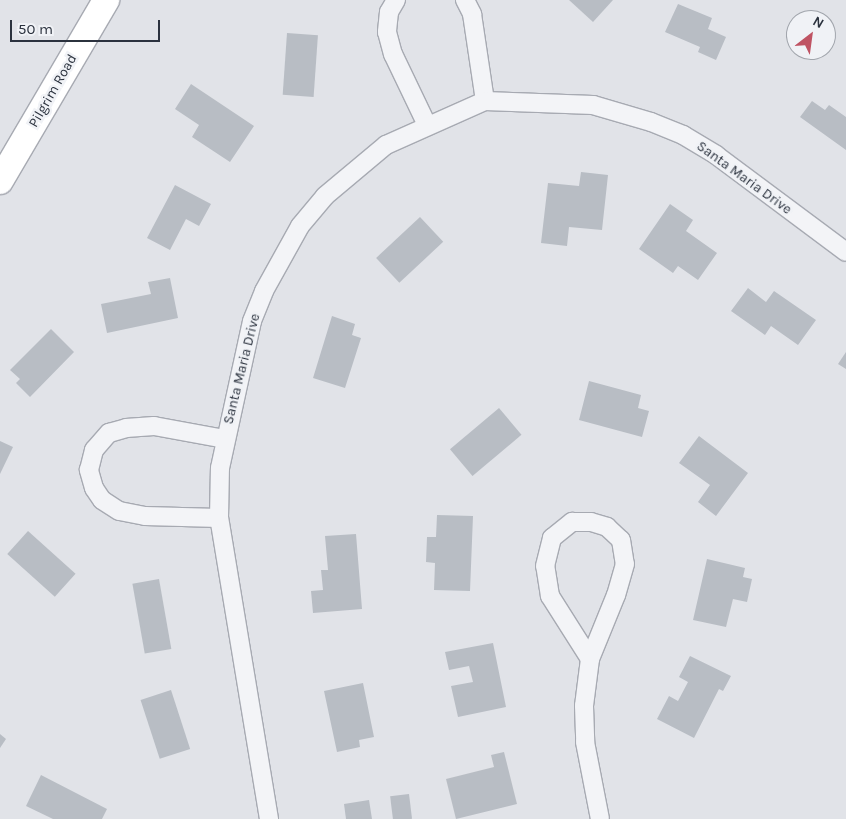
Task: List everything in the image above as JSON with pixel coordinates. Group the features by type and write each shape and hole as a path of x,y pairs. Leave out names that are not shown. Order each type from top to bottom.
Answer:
{"main road":[{"name":"Pilgrim Road","path":"0,181 106,0"}],"street":[{"path":"396,0 389,12 387,32 393,54 428,125"},
{"path":"465,0 472,14 485,101"},
{"name":"Santa Maria Drive","path":"269,819 219,518 220,468 252,321 279,261 300,226 326,196 386,145 485,101 593,105 651,122 716,155 846,252"},
{"path":"219,518 145,516 119,511 102,500 94,488 89,470 94,450 109,433 126,428 154,426 225,439"},
{"path":"590,660 550,596 545,566 552,538 572,522 591,522 607,527 621,540 625,564 616,595 590,660 584,706 585,742 600,819"}],"building":[{"path":"569,0 613,0 593,22"},
{"path":"678,4 712,18 708,29 726,37 716,60 698,52 700,47 665,32"},
{"path":"287,33 318,35 314,97 283,95"},
{"path":"191,84 254,126 230,162 192,137 199,125 175,109"},
{"path":"812,101 825,110 829,105 846,117 846,150 800,117"},
{"path":"581,172 608,175 602,230 569,227 567,246 541,243 548,183 579,186"},
{"path":"175,185 211,204 199,226 186,219 170,250 147,238"},
{"path":"670,204 693,220 686,231 717,253 698,280 678,266 673,273 639,249"},
{"path":"420,217 443,242 399,283 376,258"},
{"path":"170,278 178,318 107,333 101,304 151,294 148,282"},
{"path":"748,288 766,302 774,291 816,320 798,345 771,326 765,335 731,311"},
{"path":"332,316 355,324 352,335 361,338 345,388 313,378"},
{"path":"51,329 74,352 30,397 16,383 20,379 10,370"},
{"path":"846,352 846,369 838,364"},
{"path":"589,381 641,395 638,408 649,411 642,437 579,420"},
{"path":"499,408 521,435 472,476 450,449"},
{"path":"699,436 748,473 716,516 698,502 710,485 679,463"},
{"path":"0,441 13,447 0,474"},
{"path":"437,515 473,516 470,591 434,590 435,563 426,562 427,537 436,537"},
{"path":"28,531 76,574 55,597 7,554"},
{"path":"356,534 362,609 313,613 311,591 323,590 321,570 328,570 325,536"},
{"path":"707,559 745,568 743,577 752,579 747,602 733,599 726,627 693,620"},
{"path":"159,579 171,649 145,654 132,584"},
{"path":"493,643 506,707 458,717 451,686 473,682 469,666 449,670 445,652"},
{"path":"690,656 731,676 723,691 719,689 694,738 657,719 669,696 678,701 688,682 679,677"},
{"path":"363,683 374,737 359,740 360,747 337,752 324,691"},
{"path":"171,690 190,749 160,759 141,700"},
{"path":"0,734 6,739 0,748"},
{"path":"504,752 517,804 456,819 446,779 494,767 491,755"},
{"path":"41,775 107,809 102,819 53,819 26,806"},
{"path":"409,794 412,819 393,819 390,796"},
{"path":"369,800 372,819 346,819 344,804"}]}
